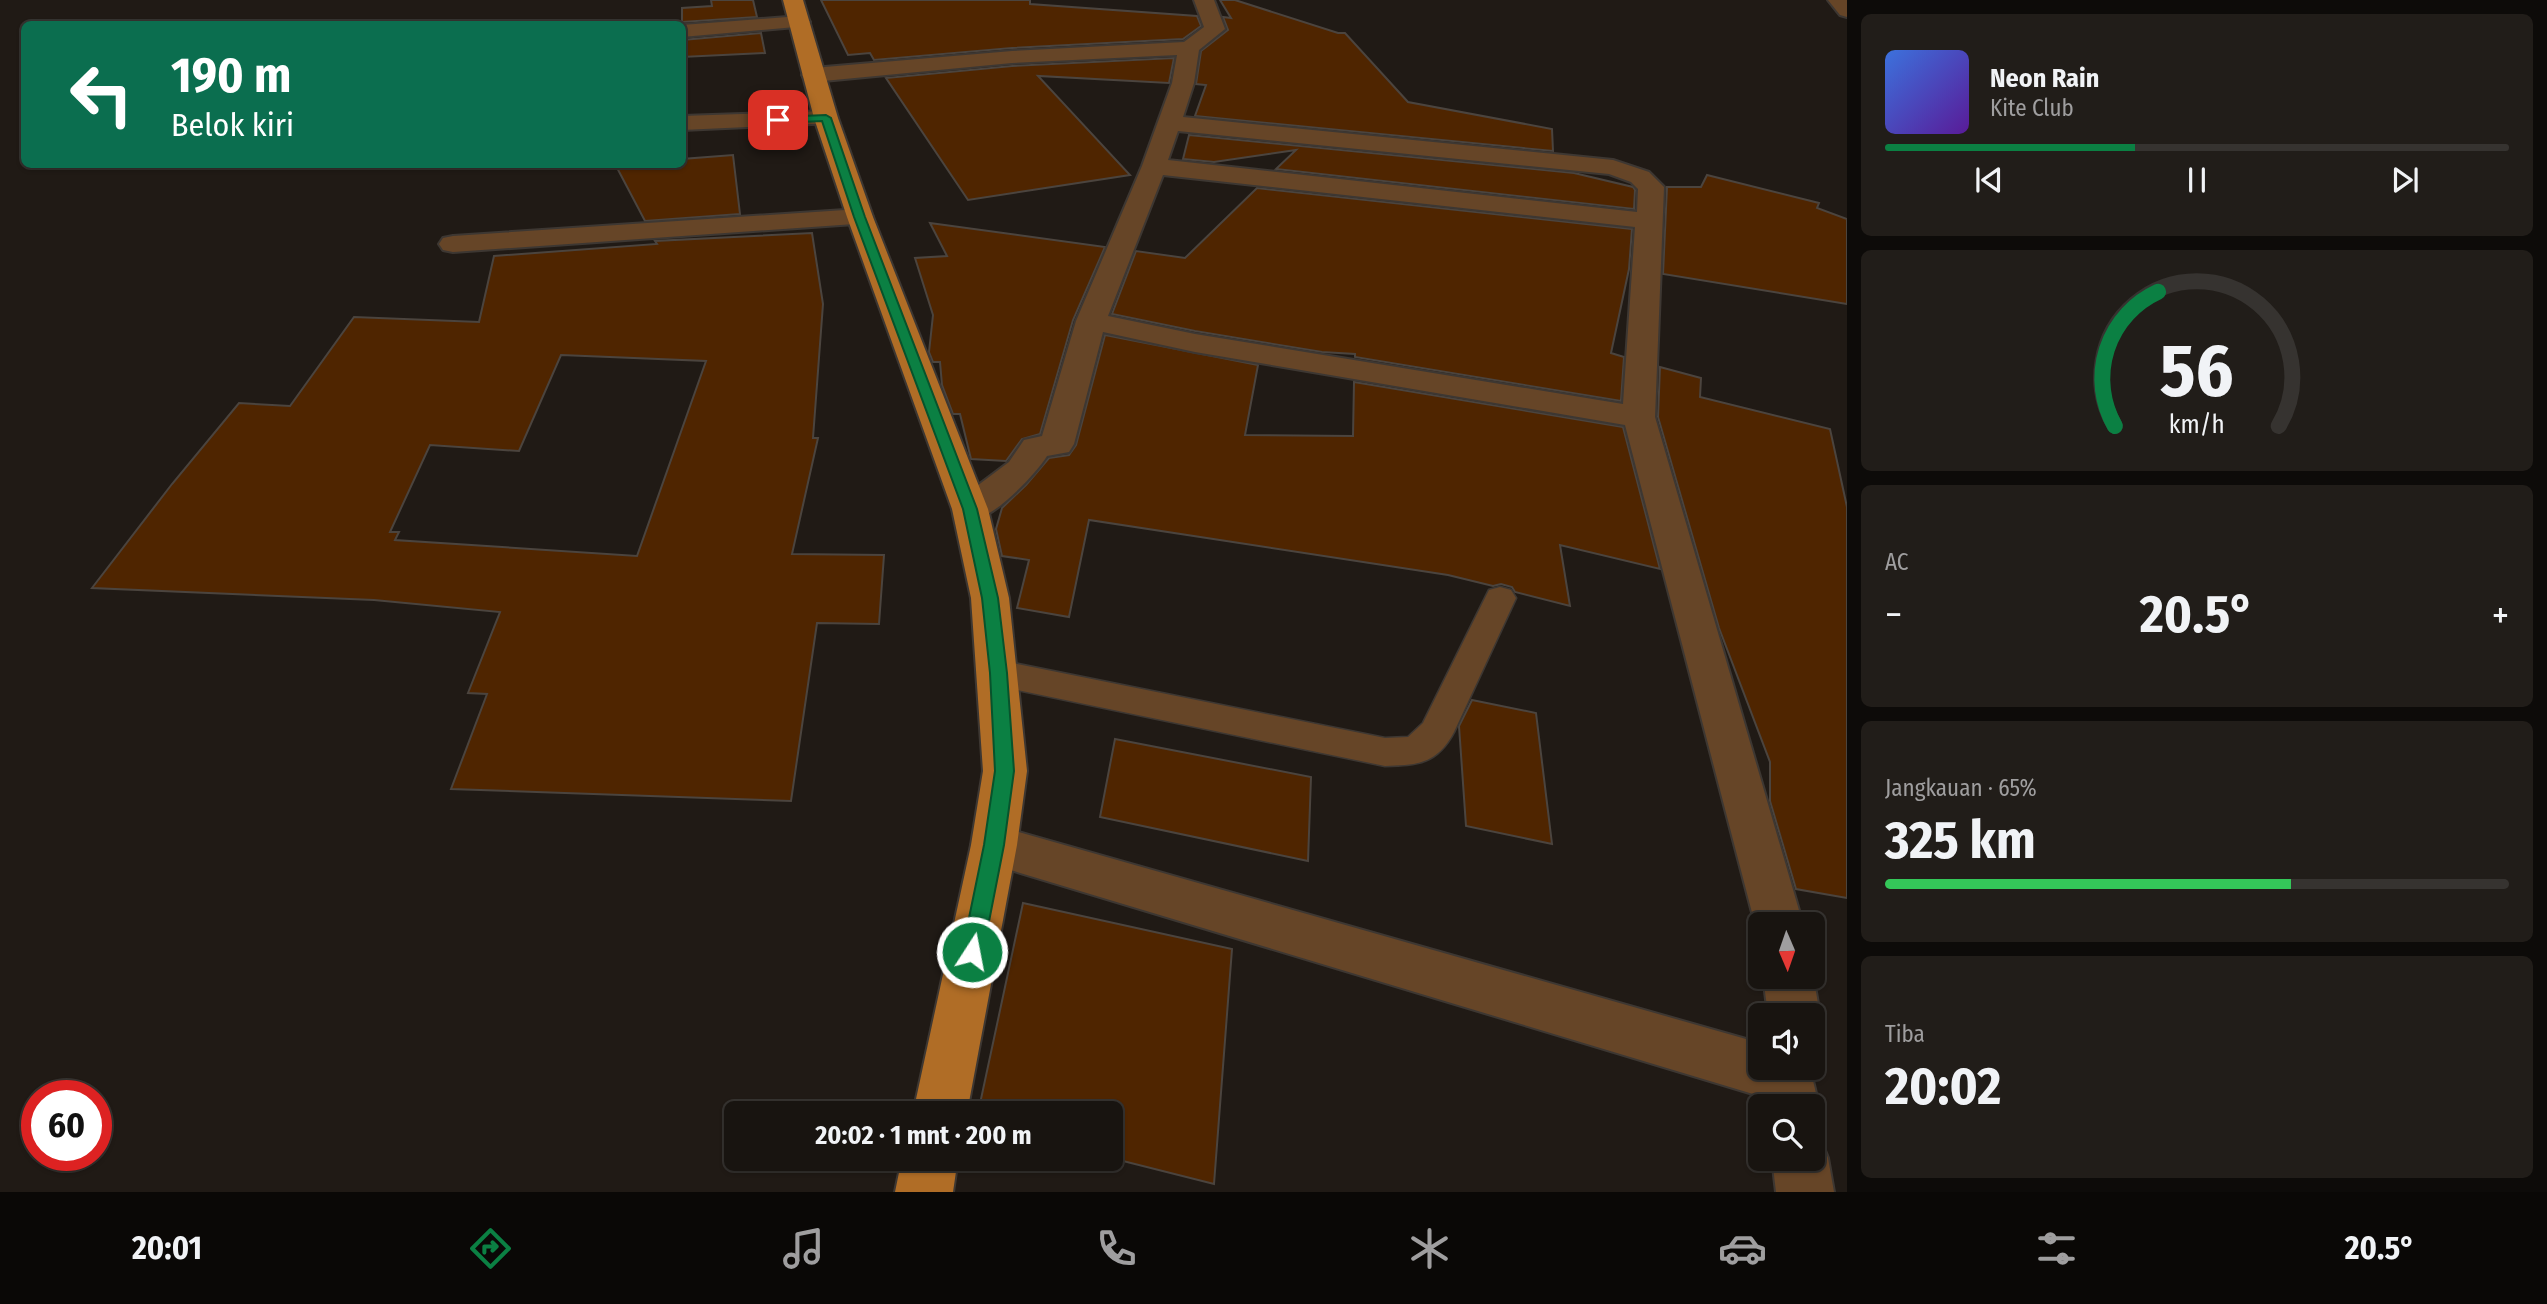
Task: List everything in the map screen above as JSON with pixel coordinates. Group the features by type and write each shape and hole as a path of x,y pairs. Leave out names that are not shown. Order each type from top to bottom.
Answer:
{"main road":[{"path":"797,11 826,118 860,217 970,509 990,598 1004,771 994,845 942,1101"},
{"path":"924,1192 928,1171"}],"street":[{"path":"813,75 1012,57 1189,48 1215,29 1204,0"},
{"path":"1838,0 1847,12"},
{"path":"686,30 797,11"},
{"path":"970,509 995,487 1021,470 1036,448 1056,444 1091,321 1154,166 1183,83 1189,48"},
{"path":"686,123 826,118"},
{"path":"1167,123 1613,167 1640,177 1651,187 1639,417 1776,912"},
{"path":"1154,166 1649,221"},
{"path":"453,244 860,217"},
{"path":"1091,321 1195,343 1639,417"},
{"path":"994,845 1789,1084"},
{"path":"1802,1171 1805,1192"}],"lane":[{"path":"998,673 1385,752 1416,751 1436,732 1500,598"}],"building":[{"path":"711,0 753,0 757,17 682,21 682,8 712,6"},
{"path":"821,0 1030,0 1030,4 1197,16 1201,26 1183,39 1012,48 874,60 870,53 848,55"},
{"path":"1220,0 1235,0 1345,33 1408,102 1552,129 1553,151 1195,116 1206,85 1196,84 1201,51 1228,30 1223,17 1231,18"},
{"path":"761,33 765,53 686,57 686,40"},
{"path":"1174,58 1169,83 1038,76 1130,175 968,200 886,78 1012,66"},
{"path":"1189,135 1574,173 1633,187 1634,209 1276,169 1296,150 1214,162 1183,159"},
{"path":"733,155 740,214 645,221 617,168 686,168 686,159"},
{"path":"1707,175 1819,203 1817,208 1847,219 1847,304 1663,274 1667,187 1701,187"},
{"path":"1257,188 1632,229 1629,269 1611,353 1624,357 1621,401 1355,357 1355,354 1322,352 1195,331 1112,314 1136,251 1185,258"},
{"path":"930,223 1105,247 1073,320 1040,434 1022,439 1006,461 971,459 960,414 953,414 942,385 940,362 933,362 929,352 933,315 915,258 947,256"},
{"path":"812,233 823,304 813,438 818,438 792,554 884,555 879,624 817,623 791,801 451,789 487,694 468,693 500,612 374,600 92,588 239,403 290,406 354,317 479,322 494,256 657,244 655,241","holes":["561,355 706,361 637,556 395,540 399,532 390,532 430,445 519,451"]},
{"path":"1105,335 1258,365 1245,435 1353,436 1354,382 1623,427 1660,569 1560,545 1570,606 1515,592 1512,587 1501,584 1493,586 1448,575 1089,520 1069,617 1017,608 1029,560 1002,556 996,529 1002,508 1049,458 1069,455 1076,445"},
{"path":"1660,367 1701,378 1700,397 1830,429 1847,507 1847,898 1796,889 1770,801 1770,762 1719,628 1658,417"},
{"path":"1472,700 1536,713 1552,844 1466,826 1459,726"},
{"path":"1115,739 1311,777 1308,861 1100,817"},
{"path":"1023,903 1232,949 1214,1184 1123,1161 1123,1101 981,1101"}],"route":[{"path":"778,120 826,118 860,217 970,509 990,598 1004,771 994,845 972,952"}]}
